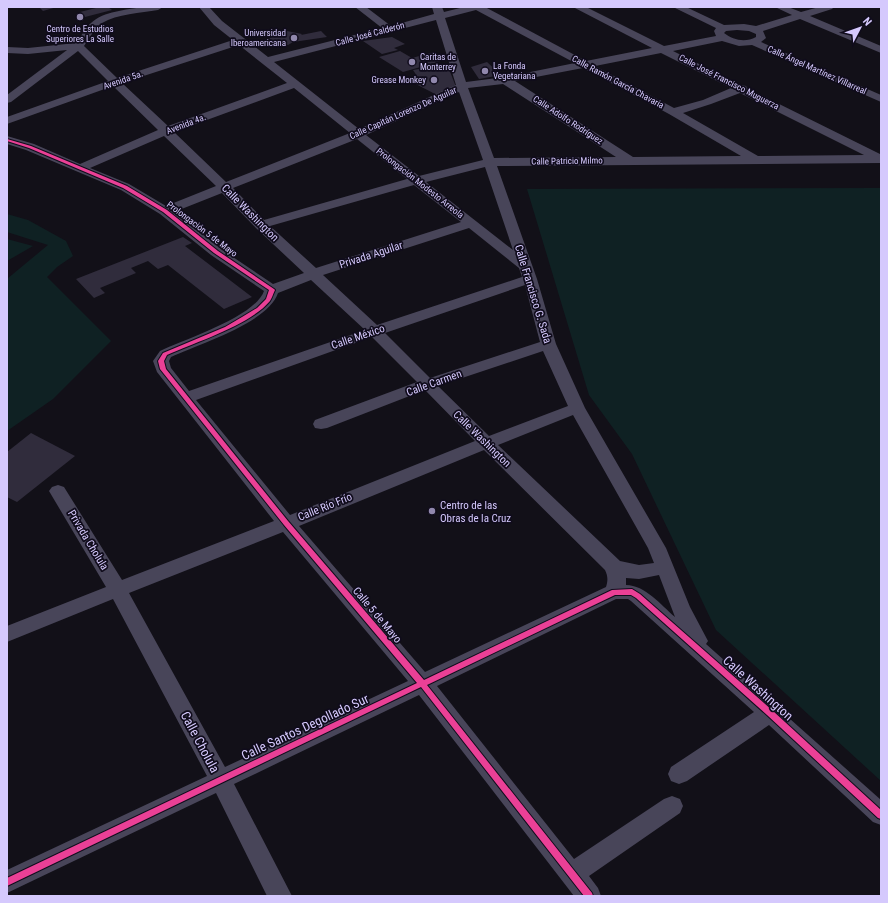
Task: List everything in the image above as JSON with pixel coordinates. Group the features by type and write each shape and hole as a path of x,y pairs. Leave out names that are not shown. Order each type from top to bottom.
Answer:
{"street":[{"path":"7,100 80,46 93,26 99,21 112,16 158,7"},
{"name":"Prolongación Modesto Arreola","path":"204,7 218,23 471,223 527,273"},
{"path":"360,7 389,29"},
{"name":"Calle José Calderón","path":"266,61 389,29 438,11 475,7"},
{"name":"Calle Ramón García Chavaria","path":"478,7 673,112 757,160"},
{"name":"Calle José Francisco Muguerza","path":"578,7 742,88 880,159"},
{"path":"678,7 741,43 753,42 761,38 761,35 755,30"},
{"path":"780,7 881,50"},
{"path":"723,33 737,27 755,30 829,7"},
{"name":"Calle Francisco G. Sada","path":"438,11 462,86 469,101 514,230 548,344 577,408 666,566 685,620 708,656"},
{"name":"Calle Capitán Lorenzo De Aguilar","path":"166,212 358,134 462,86 505,80 662,49 723,33"},
{"name":"Avenida 5a.","path":"7,121 115,82 240,41"},
{"name":"Calle Ángel Martínez Villarreal","path":"753,42 881,99"},
{"path":"7,50 28,51 80,46"},
{"name":"Calle Washington","path":"80,46 261,225 375,331 485,442 613,566"},
{"name":"Calle Adolfo Rodríguez","path":"505,80 630,161"},
{"name":"Avenida 4a.","path":"80,168 166,131 294,84"},
{"path":"673,112 708,102 742,88"},
{"path":"444,95 459,96 469,101"},
{"name":"Prolongación 5 de Mayo","path":"7,140 30,147 125,187 166,212 216,252 272,290"},
{"name":"Calle Patricio Milmo","path":"261,225 417,180 490,162 880,159"},
{"name":"Privada Aguilar","path":"272,290 313,274 471,223"},
{"name":"Calle México","path":"186,398 375,331 527,273"},
{"name":"Calle 5 de Mayo","path":"272,290 273,294 268,302 257,312 219,332 173,350 162,357 161,361 163,370 286,523 422,683 589,896"},
{"name":"Calle Carmen","path":"321,424 427,384 548,344"},
{"name":"Calle Río Frío","path":"7,634 485,442 577,408"},
{"name":"Privada Cholula","path":"58,491 117,589"},
{"path":"613,566 627,572 637,573 645,573 666,566"},
{"path":"613,566 618,575 618,582 614,592"},
{"name":"Calle Cholula","path":"117,589 220,780 280,896"},
{"name":"Calle Washington","path":"614,592 632,592 638,596 708,656 881,815"},
{"name":"Calle Santos Degollado Sur","path":"7,882 614,592"},
{"path":"679,774 770,712"},
{"path":"572,874 672,806"}],"shaded area":[{"path":"881,188 881,781 716,630 632,454 589,395 527,189"},
{"path":"7,214 28,220 66,241 73,256 57,267 47,277 111,341 53,399 7,431 7,279 48,245 7,232"},
{"path":"7,239 33,246 7,261"}],"building":[{"path":"39,7 57,7 43,11"},
{"path":"100,7 108,7 112,10 85,17 80,12"},
{"name":"Universidad Iberoamericana","path":"287,31 302,34 301,35 321,31 327,37 293,42 288,45 274,43 277,41 268,39 279,33 283,34"},
{"path":"392,37 405,44 394,48 398,50 382,54 363,41"},
{"name":"Caritas de Monterrey","path":"400,51 412,58 434,52 441,57 438,58 441,61 428,65 426,63 421,64 424,66 403,72 379,57"},
{"name":"La Fonda Vegetariana","path":"487,62 501,75 479,79 471,67"},
{"name":"Grease Monkey","path":"447,64 456,87 437,95 410,81 419,79 413,70"},
{"path":"183,237 192,243 185,246 252,297 224,309 168,265 158,269 148,261 131,268 136,273 100,288 105,293 94,298 76,279"},
{"path":"31,433 75,456 17,502 7,497 7,452"}],"cycle path":[{"path":"7,140 30,147 125,187 165,211 216,252 272,290 269,300 244,319 165,354 161,361 163,369 286,523 422,683 589,896"},
{"path":"7,882 614,592 632,592 638,596 770,713 881,815"}],"place":[{"name":"Centro de Estudios Superiores La Salle","path":"80,17"},
{"name":"Universidad Iberoamericana","path":"294,38"},
{"name":"Caritas de Monterrey","path":"412,62"},
{"name":"La Fonda Vegetariana","path":"485,71"},
{"name":"Grease Monkey","path":"434,80"},
{"name":"Centro de las Obras de la Cruz","path":"432,511"}]}
